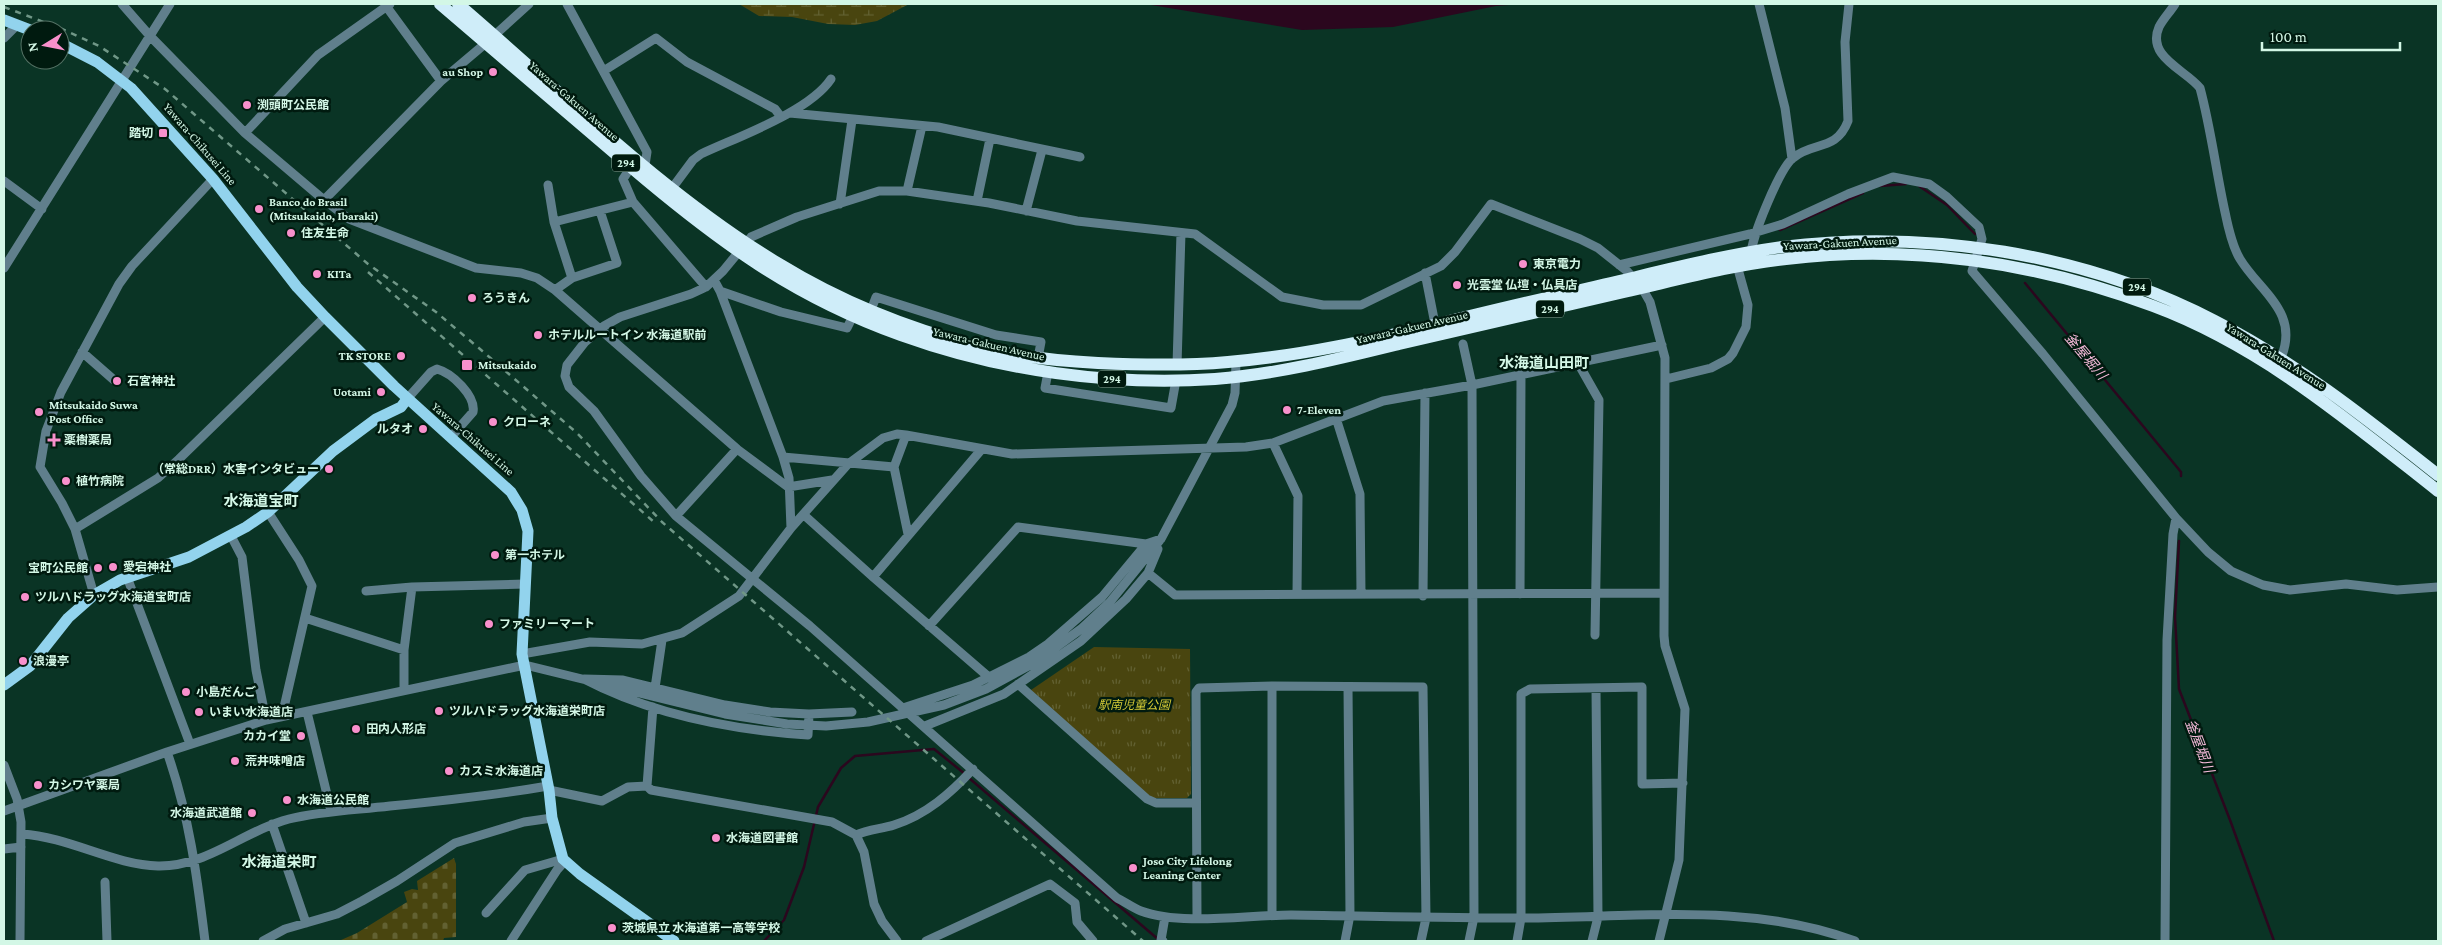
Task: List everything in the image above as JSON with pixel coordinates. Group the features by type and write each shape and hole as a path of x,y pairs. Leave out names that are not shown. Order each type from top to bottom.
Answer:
{"highway":[{"name":"Yawara-Gakuen Avenue","path":"440,4 491,39 782,280 853,316 902,336 1038,358 1077,362 1177,365 1236,362 1338,346 1816,244 1866,242 1930,243 1980,248 2032,258 2124,282 2210,318 2281,358 2347,403 2438,475"},
{"name":"Yawara-Gakuen Avenue","path":"458,4 491,39 668,200 742,248 820,287 945,343 997,362 1048,372 1098,378 1176,380 1236,377 1295,368 1637,283"},
{"name":"Yawara-Gakuen Avenue","path":"1752,258 1786,259 1869,253 1923,254 1974,260 2033,271 2098,287 2157,307 2244,350 2310,391 2438,491"}],"main road":[{"path":"4,20 20,26"},
{"name":"Yawara-Chikusei Line","path":"70,48 97,62 121,79 142,98 213,179 298,287 325,317 407,399 506,486 522,510 529,541 525,584 523,660 549,788 552,818 564,860"},
{"path":"4,685 30,666 68,618 94,595 127,577 189,557 231,536 268,512 333,451 376,419 401,407 407,399"},
{"path":"564,860 580,874 674,941"}],"street":[{"path":"122,4 150,36 245,133 349,219 476,268 521,273 537,278 555,290 598,330 737,449 788,487 832,480"},
{"path":"4,268 121,79 170,4"},
{"path":"324,200 441,80 491,39 529,4"},
{"path":"568,4 605,70 647,152 645,165"},
{"path":"1759,4 1786,108 1792,159"},
{"path":"1752,258 1758,232 1780,176 1792,159 1839,138 1848,121 1845,42 1849,4"},
{"path":"2175,4 2157,33 2159,48 2166,61 2195,81 2200,88 2227,220 2240,258 2283,316 2286,333 2285,349 2281,358"},
{"path":"245,133 318,55 388,5 441,80"},
{"path":"4,38 17,25"},
{"path":"605,70 656,38 687,62 786,115 922,126 1080,157"},
{"path":"672,187 693,160 701,154 786,115 815,96 831,79"},
{"path":"840,204 852,120"},
{"path":"907,191 922,126"},
{"path":"977,201 990,139"},
{"path":"1026,211 1042,150"},
{"path":"631,167 624,179 632,202 706,286"},
{"path":"1619,265 1758,232 1783,224 1848,194 1893,177 1929,184 1947,197 1979,227 1982,236 1972,271 2043,354 2176,518 2221,563 2242,577 2263,585 2290,590 2346,584 2397,590 2438,587"},
{"path":"94,595 75,529 40,467 46,431 60,392 105,308 132,266 213,179"},
{"path":"4,182 42,209"},
{"path":"548,185 554,222 572,278"},
{"path":"1660,941 1666,914 1679,860 1685,709 1665,646 1666,379 1662,346 1650,302 1637,283 1598,248 1491,204 1455,252 1441,266 1361,304 1323,305 1282,297 1195,234 1181,234 1077,221 977,201 907,191 878,191 797,217 758,233 714,280 706,286 691,294 620,318 598,330 571,358 565,371 566,382 600,418 641,476 676,516 754,578 925,726 1117,898 1140,910 1165,917 1197,918 1272,915 1521,918 1666,914 1758,918 1811,928 1854,941"},
{"path":"554,222 632,202"},
{"path":"555,290 572,278 618,264 600,211"},
{"path":"1177,365 1181,234"},
{"path":"1666,379 1710,368 1728,359 1733,353 1746,327 1748,305 1736,261"},
{"path":"1425,273 1435,324"},
{"path":"714,280 720,291 783,457 789,478 791,528"},
{"path":"720,291 781,312 847,328 853,316"},
{"path":"871,310 876,297 996,335 1041,342 1038,358"},
{"path":"75,529 165,471 325,317"},
{"path":"945,343 951,321"},
{"path":"1463,344 1472,385 1474,917 1469,941"},
{"path":"4,811 190,744 266,720 404,690 590,642 642,644 682,633 708,614 734,600 754,578 791,528 832,480 848,464 883,438 906,435 981,450 1012,454 1246,447 1273,443 1383,401 1472,385 1662,346"},
{"path":"82,352 114,380"},
{"path":"925,726 986,702 1015,686 1090,634 1148,574 1161,539 1232,405 1236,362"},
{"path":"1578,363 1599,400 1595,635"},
{"path":"407,399 431,372 437,370 467,391 473,399 473,412 451,437"},
{"path":"1048,372 1045,388 1171,408 1176,380"},
{"path":"1520,594 1521,375"},
{"path":"1423,596 1425,393"},
{"path":"1336,418 1360,494 1361,594"},
{"path":"906,435 894,467 908,534"},
{"path":"1273,443 1298,496 1297,594"},
{"path":"676,516 737,449"},
{"path":"873,578 908,534 981,450"},
{"path":"783,457 894,467"},
{"path":"268,512 312,586 282,716"},
{"path":"804,515 987,678 1015,686 1147,799 1156,803 1196,803"},
{"path":"2165,941 2167,640 2173,534 2176,518"},
{"path":"930,626 1018,527 1146,544 1161,539"},
{"path":"231,536 242,557 256,670 266,720"},
{"path":"523,660 584,679 725,714 766,722 826,726 885,720 952,703 1004,680 1051,652 1095,616 1139,568 1161,539"},
{"path":"903,708 950,694 987,678 1029,656 1069,626 1102,597 1146,544"},
{"path":"1148,574 1175,595 1361,594 1423,596 1664,593"},
{"path":"127,577 190,744"},
{"path":"366,591 412,587 525,584"},
{"path":"404,690 404,650 412,587"},
{"path":"305,618 404,650"},
{"path":"655,688 662,640"},
{"path":"584,679 623,680 748,709 809,714 852,712"},
{"path":"584,679 615,696 734,727 808,734 809,714"},
{"path":"1272,686 1272,915"},
{"path":"1197,918 1196,692 1199,688 1272,686 1423,687 1426,918 1421,941"},
{"path":"1345,941 1350,916 1348,687"},
{"path":"1516,941 1521,918 1521,694 1530,688 1642,687 1642,784 1683,783"},
{"path":"1592,941 1598,916 1596,688"},
{"path":"647,786 653,707"},
{"path":"307,712 330,811"},
{"path":"167,752 180,787 196,861 204,941"},
{"path":"4,765 19,806 22,834 20,941"},
{"path":"856,835 896,824 919,813 954,791 973,769"},
{"path":"22,834 50,837 137,863 157,866 196,861 272,824 330,811 549,788 602,801 628,787 647,786 651,790 832,822 856,835 866,861 874,904 882,921 897,941"},
{"path":"263,941 285,929 337,914 398,881 455,843 524,822 552,818"},
{"path":"272,824 306,922"},
{"path":"4,849 21,847"},
{"path":"486,913 525,870 564,860"},
{"path":"511,941 564,860"},
{"path":"105,882 107,941"},
{"path":"926,941 1050,884 1075,903 1077,922 1093,941"},
{"path":"1163,941 1161,940 1165,917"}],"green space":[{"path":"739,4 909,4 877,21 855,25 828,24 792,17 759,16"},
{"name":"駅南児童公園","path":"1094,647 1190,649 1191,794 1187,798 1153,798 1145,794 1031,690"},
{"path":"454,858 456,864 456,937 444,938 443,941 326,941 341,940 357,933 407,902 404,892 412,889 418,890 417,881"}],"shaded area":[{"path":"1145,4 1523,4 1496,6 1393,27 1302,30"}],"waterway":[{"name":"釜屋堀川","path":"1880,186 1906,184"},
{"name":"釜屋堀川","path":"1919,186 1947,205 1975,234"},
{"name":"釜屋堀川","path":"1780,230 1863,193"},
{"name":"釜屋堀川","path":"2025,283 2181,472 2181,476"},
{"name":"釜屋堀川","path":"2179,541 2175,617 2179,689 2230,820 2274,941"},
{"path":"764,941 784,920 804,867 818,807 841,768 855,756 934,749 965,774"},
{"path":"969,778 1159,940"}],"railway":[{"path":"4,7 62,29 99,46 165,89 368,264 436,312 577,433 662,522 1143,941"},
{"path":"368,272 654,522"}],"place":[{"name":"au Shop","path":"493,72"},
{"name":"渕頭町公民館","path":"247,105"},
{"name":"踏切","path":"163,133"},
{"name":"Banco do Brasil (Mitsukaido, Ibaraki)","path":"259,209"},
{"name":"住友生命","path":"291,233"},
{"name":"東京電力","path":"1523,264"},
{"name":"KITa","path":"317,274"},
{"name":"光雲堂 仏壇・仏具店","path":"1457,285"},
{"name":"ろうきん","path":"472,298"},
{"name":"ホテルルートイン 水海道駅前","path":"538,335"},
{"name":"TK STORE","path":"401,356"},
{"name":"Mitsukaido","path":"467,365"},
{"name":"石宮神社","path":"117,381"},
{"name":"Uotami","path":"381,392"},
{"name":"7-Eleven","path":"1287,410"},
{"name":"Mitsukaido Suwa Post Office","path":"39,412"},
{"name":"クローネ","path":"493,422"},
{"name":"ルタオ","path":"423,429"},
{"name":"薬樹薬局","path":"54,440"},
{"name":"（常総DRR）水害インタビュー","path":"329,469"},
{"name":"植竹病院","path":"66,481"},
{"name":"第一ホテル","path":"495,555"},
{"name":"愛宕神社","path":"113,567"},
{"name":"宝町公民館","path":"98,568"},
{"name":"ツルハドラッグ水海道宝町店","path":"25,597"},
{"name":"ファミリーマート","path":"489,624"},
{"name":"浪漫亭","path":"23,661"},
{"name":"小島だんご","path":"186,692"},
{"name":"ツルハドラッグ水海道栄町店","path":"439,711"},
{"name":"いまい水海道店","path":"199,712"},
{"name":"田内人形店","path":"356,729"},
{"name":"カカイ堂","path":"301,736"},
{"name":"荒井味噌店","path":"235,761"},
{"name":"カスミ水海道店","path":"449,771"},
{"name":"カシワヤ薬局","path":"38,785"},
{"name":"水海道公民館","path":"287,800"},
{"name":"水海道武道館","path":"252,813"},
{"name":"水海道図書館","path":"716,838"},
{"name":"Joso City Lifelong Leaning Center","path":"1133,868"},
{"name":"茨城県立 水海道第一高等学校","path":"612,928"}],"district":[{"name":"水海道山田町","path":"1544,363"},
{"name":"水海道宝町","path":"261,501"},
{"name":"水海道栄町","path":"279,862"}]}
